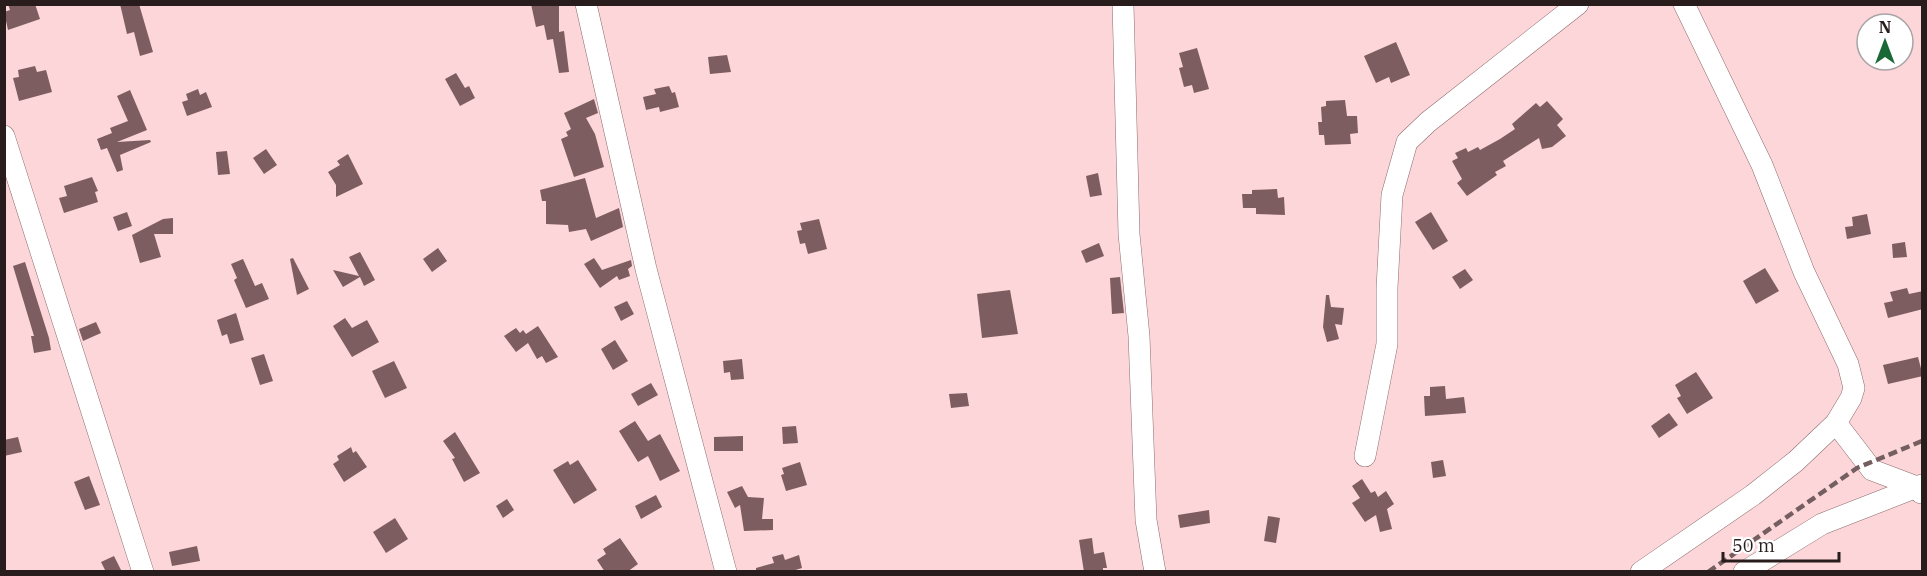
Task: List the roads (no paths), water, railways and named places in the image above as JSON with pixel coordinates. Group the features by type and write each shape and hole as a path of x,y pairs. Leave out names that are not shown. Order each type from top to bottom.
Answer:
{"street":[{"path":"586,4 646,268 726,572"},
{"path":"1123,4 1130,234 1139,336 1146,520 1155,572"},
{"path":"1365,456 1387,344 1387,288 1392,195 1407,142 1428,122 1578,4"},
{"path":"1641,572 1778,476 1836,423 1851,398 1854,388 1848,364 1804,272 1762,165 1684,4"},
{"path":"4,136 143,572"},
{"path":"1836,423 1872,470 1921,489"},
{"path":"1865,505 1872,470"},
{"path":"1744,572 1821,524 1865,505 1921,489"}],"railway":[{"path":"1708,572 1857,468 1922,441"}]}
